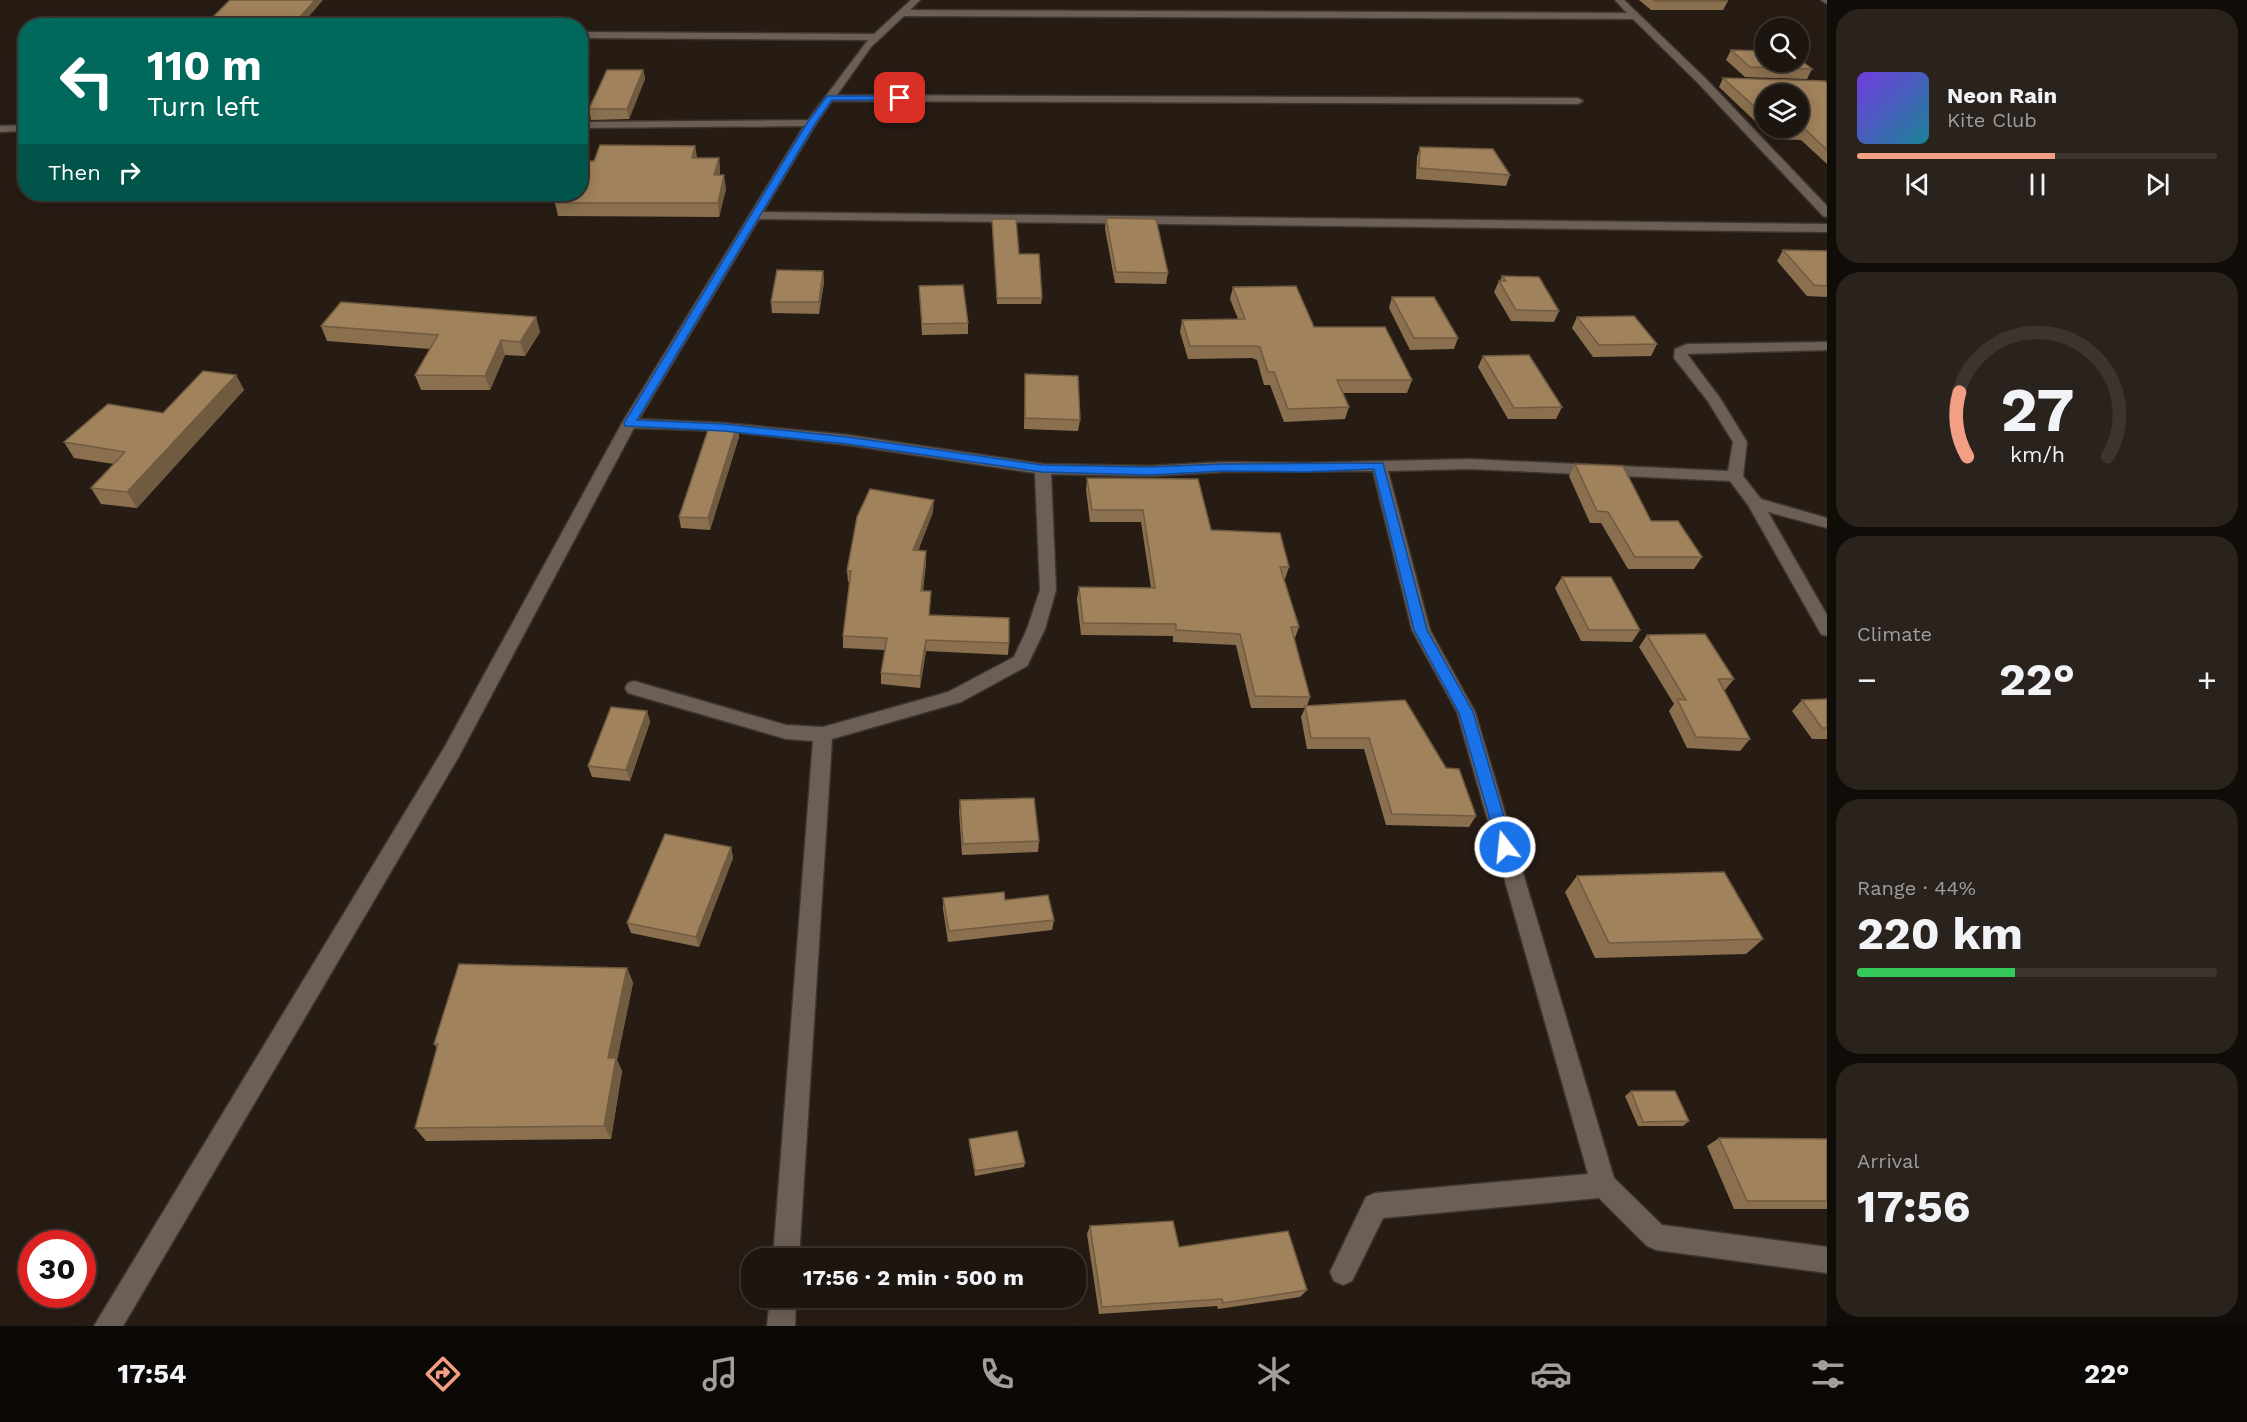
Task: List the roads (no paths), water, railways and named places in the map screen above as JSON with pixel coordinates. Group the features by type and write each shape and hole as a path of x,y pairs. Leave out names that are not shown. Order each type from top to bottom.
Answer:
{"street":[{"path":"108,1326 451,753 629,423 811,123 876,37 916,0"},
{"path":"1619,0 1708,82 1827,213"},
{"path":"902,13 1636,16"},
{"path":"588,35 876,37"},
{"path":"830,98 1578,101"},
{"path":"588,125 811,123"},
{"path":"0,129 18,128"},
{"path":"756,215 1827,228"},
{"path":"1827,346 1687,348 1680,352 1681,358 1713,398 1740,442 1735,476 1755,503 1827,630"},
{"path":"629,423 724,427 837,439 1042,469 1149,471 1223,467 1305,468 1468,464 1735,476"},
{"path":"1379,465 1420,630 1466,712 1604,1185 1656,1238 1827,1260"},
{"path":"634,688 786,732 823,734 954,697 1021,661 1036,629 1048,590 1042,469"},
{"path":"1755,503 1827,523"},
{"path":"787,1248 823,734"},
{"path":"1343,1272 1375,1206 1604,1185"},
{"path":"781,1326 782,1308"}]}
